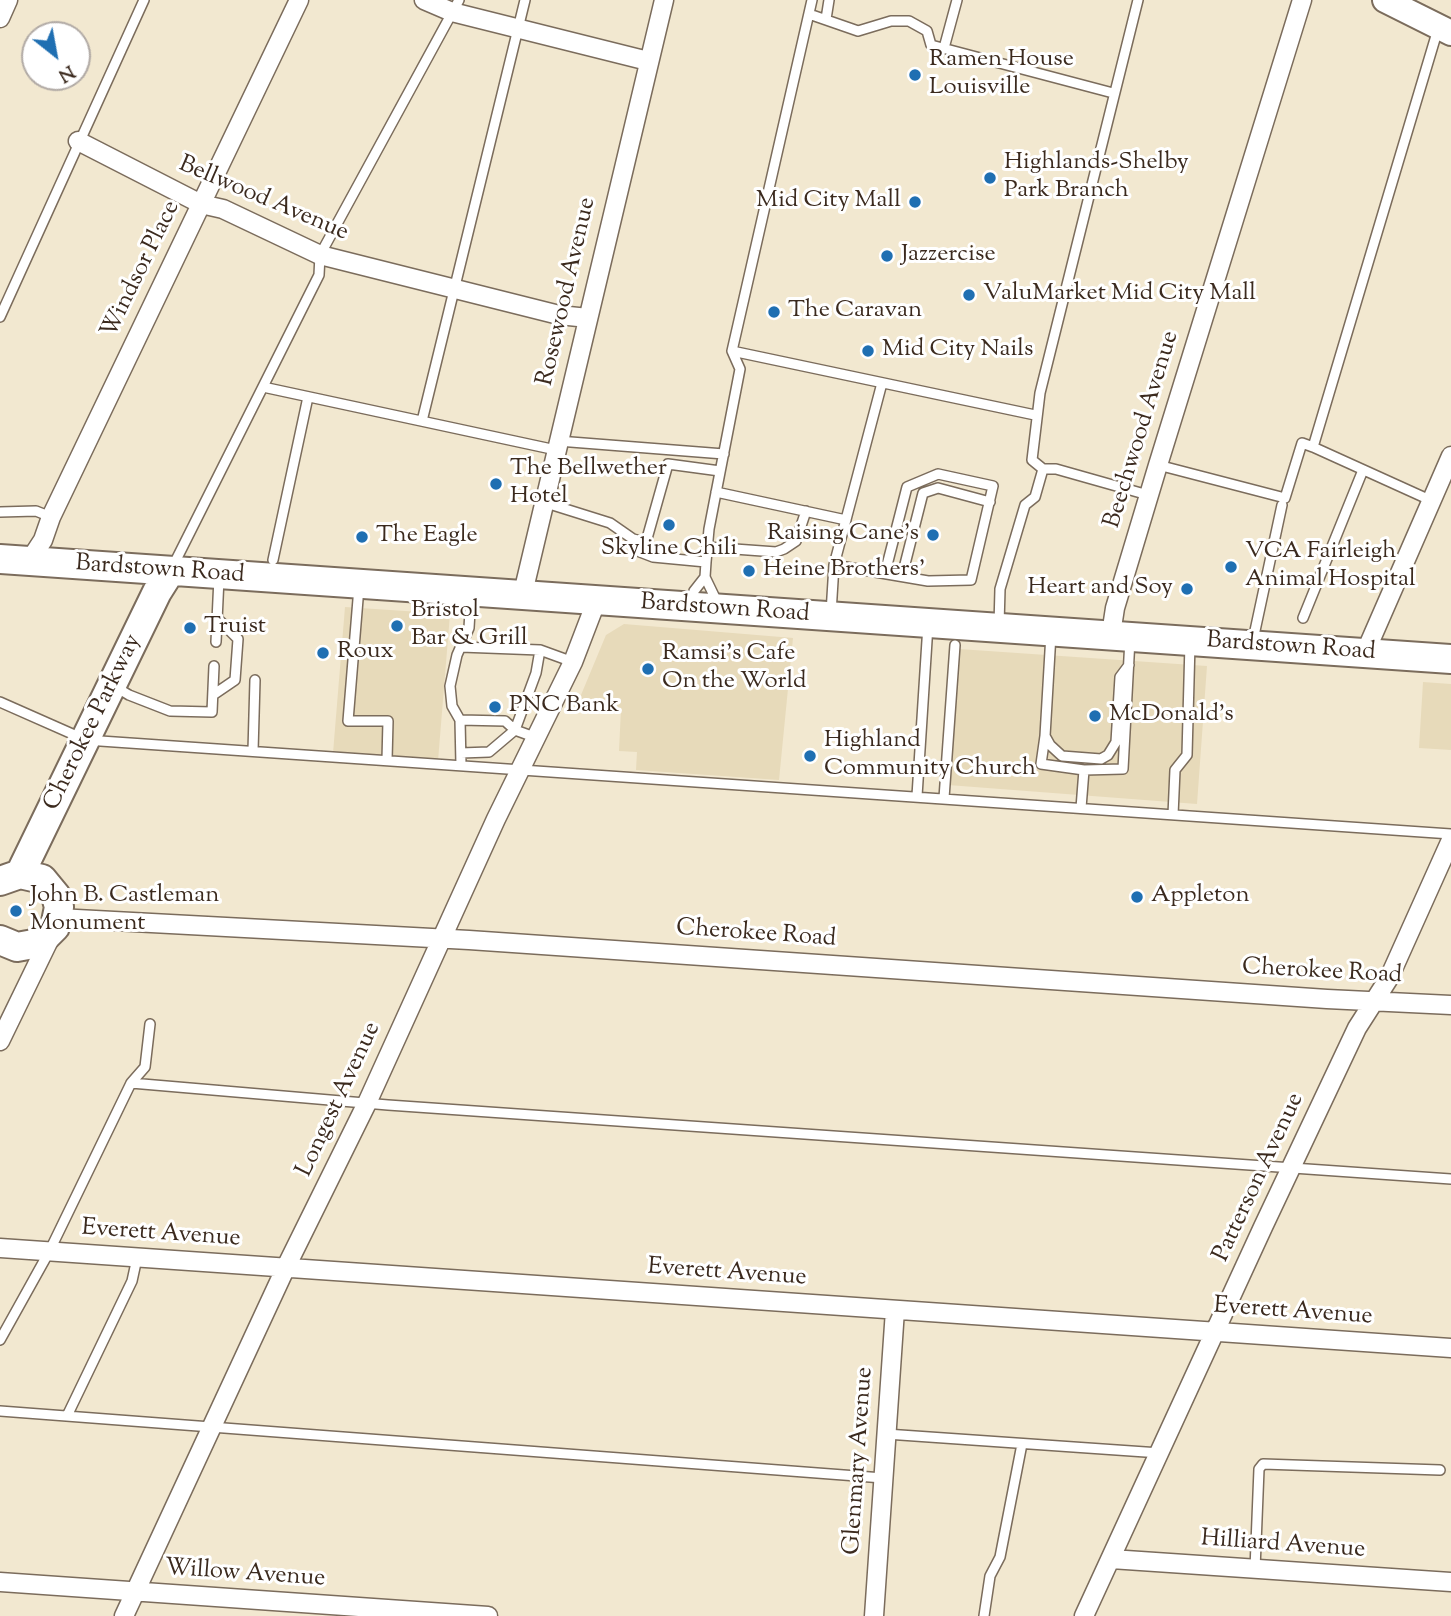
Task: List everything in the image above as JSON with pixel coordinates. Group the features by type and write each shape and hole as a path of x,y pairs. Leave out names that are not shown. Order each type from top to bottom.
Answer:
{"main road":[{"path":"1385,0 1445,30"},
{"name":"Bardstown Road","path":"0,559 169,573 1451,659"},
{"name":"Cherokee Parkway","path":"57,922 56,896 51,887 42,879 10,877 86,740 169,573"},
{"path":"2,946 17,947 40,943 57,922"}],"street":[{"path":"0,18 8,0"},
{"name":"Windsor Place","path":"30,560 43,540 51,517 299,0"},
{"path":"424,0 456,6 519,29 648,61"},
{"name":"Rosewood Avenue","path":"522,597 664,0"},
{"name":"Beechwood Avenue","path":"1121,636 1115,608 1302,0"},
{"name":"Bellwood Avenue","path":"78,141 201,204 223,209 320,255 559,315 588,318"},
{"path":"1365,653 1451,456"},
{"name":"Longest Avenue","path":"124,1616 573,662 596,602"},
{"name":"Patterson Avenue","path":"1084,1616 1357,1028 1389,978 1451,840"},
{"path":"0,1041 57,922"},
{"name":"Cherokee Road","path":"57,922 443,939 1451,1004"},
{"name":"Everett Avenue","path":"0,1248 1451,1348"},
{"name":"Glenmary Avenue","path":"874,1616 895,1310"},
{"name":"Hilliard Avenue","path":"1111,1559 1451,1582"},
{"name":"Willow Avenue","path":"0,1582 488,1616"}],"lane":[{"path":"0,317 144,0"},
{"path":"422,421 525,0"},
{"path":"720,610 705,577 716,492 740,369 732,351 812,0"},
{"path":"826,19 829,0"},
{"path":"944,48 957,0"},
{"path":"1138,0 1035,415 1036,438 1032,460 1043,469 1056,468 1149,495"},
{"path":"169,573 319,275 320,255 456,6"},
{"path":"808,14 858,31 891,21 909,21 927,31 932,46 1113,93"},
{"path":"1313,447 1445,30"},
{"path":"732,351 1035,415"},
{"path":"831,617 834,565 882,383"},
{"path":"263,387 557,446 724,454"},
{"path":"273,560 308,397"},
{"path":"1158,465 1285,498 1302,443 1430,500"},
{"path":"543,502 610,523 633,539 646,542 668,464 720,471"},
{"path":"999,628 1000,589 1025,505 1035,497 1043,469"},
{"path":"1303,618 1363,470"},
{"path":"834,565 928,581 971,580 993,486 938,474 907,487 885,573"},
{"path":"902,576 923,493 937,488 990,502"},
{"path":"716,492 846,520"},
{"path":"1252,645 1282,505"},
{"path":"0,512 29,511 51,517"},
{"path":"707,547 776,552 796,541 806,512"},
{"path":"633,539 640,552 653,557 706,562"},
{"path":"216,642 219,576"},
{"path":"689,608 694,591 705,577"},
{"path":"359,585 348,721 388,721 387,760"},
{"path":"461,765 460,720 452,706 450,686 469,628 471,593"},
{"path":"213,695 235,680 238,639 217,618"},
{"path":"916,796 928,623"},
{"path":"1051,633 1041,764 1084,770 1123,769 1129,665 1121,636"},
{"path":"1173,814 1175,770 1187,755 1190,641"},
{"path":"944,798 955,645"},
{"path":"461,647 540,650 573,662"},
{"path":"461,753 489,752 514,730 536,673 540,650"},
{"path":"1045,736 1049,745 1062,756 1101,759 1108,755 1116,741 1120,677 1129,665"},
{"path":"113,685 129,695 170,711 212,712 214,666"},
{"path":"253,751 255,680"},
{"path":"0,702 86,740 1451,834"},
{"path":"460,720 505,721 514,730 537,738"},
{"path":"1082,808 1084,770"},
{"path":"0,1340 49,1252 131,1083 145,1067 150,1024"},
{"path":"131,1083 367,1103 1451,1179"},
{"path":"67,1416 132,1281 137,1258"},
{"path":"0,1411 883,1478"},
{"path":"886,1434 1161,1453"},
{"path":"984,1616 990,1576 1000,1557 1022,1444"},
{"path":"1255,1569 1259,1469 1263,1464 1440,1470"}],"shaded area":[{"path":"345,607 450,614 438,761 333,753"},
{"path":"624,624 793,638 779,780 636,770 637,752 619,751 621,709 576,707 606,635"},
{"path":"959,649 1207,666 1197,804 948,785"},
{"path":"1423,682 1451,684 1451,750 1419,748"}],"place":[{"name":"Ramen House Louisville","path":"915,75"},
{"name":"Highlands-Shelby Park Branch","path":"990,178"},
{"name":"Mid City Mall","path":"915,202"},
{"name":"Jazzercise","path":"887,256"},
{"name":"ValuMarket Mid City Mall","path":"969,295"},
{"name":"The Caravan","path":"774,312"},
{"name":"Mid City Nails","path":"868,351"},
{"name":"The Bellwether Hotel","path":"496,484"},
{"name":"Skyline Chili","path":"669,525"},
{"name":"Raising Cane's","path":"933,535"},
{"name":"The Eagle","path":"362,537"},
{"name":"VCA Fairleigh Animal Hospital","path":"1231,567"},
{"name":"Heine Brothers’","path":"749,571"},
{"name":"Heart and Soy","path":"1187,589"},
{"name":"Bristol Bar & Grill","path":"397,626"},
{"name":"Truist","path":"190,628"},
{"name":"Roux","path":"323,653"},
{"name":"Ramsi's Cafe On the World","path":"648,669"},
{"name":"PNC Bank","path":"495,707"},
{"name":"McDonald's","path":"1095,716"},
{"name":"Highland Community Church","path":"810,756"},
{"name":"Appleton","path":"1137,897"},
{"name":"John B. Castleman Monument","path":"16,911"}]}
